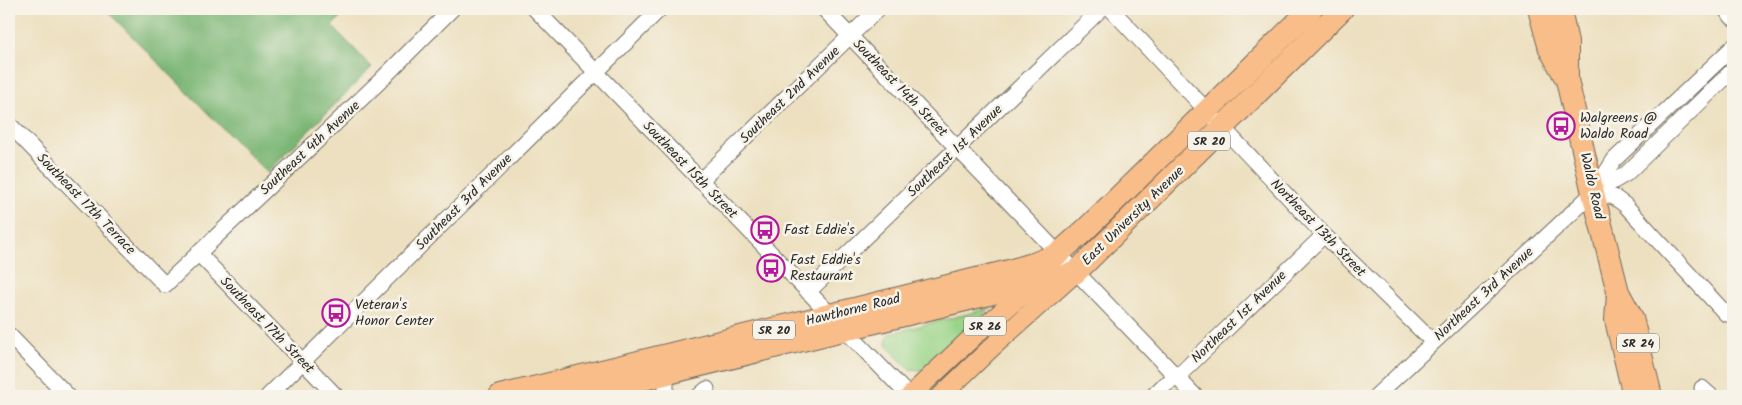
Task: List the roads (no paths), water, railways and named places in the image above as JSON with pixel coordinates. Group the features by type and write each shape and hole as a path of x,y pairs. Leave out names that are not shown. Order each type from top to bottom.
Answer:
{"highway":[{"name":"East University Avenue","path":"1058,254 1085,230 1310,9"},
{"name":"East University Avenue","path":"1075,273 1342,9"},
{"name":"Waldo Road","path":"1540,9 1550,49 1567,80"},
{"name":"Waldo Road","path":"1560,9 1567,42 1567,80 1593,192 1618,292 1632,318 1651,396"},
{"name":"Hawthorne Road","path":"575,396 665,376 1036,263 1058,254"},
{"name":"Hawthorne Road","path":"838,323 1075,273"},
{"name":"Waldo Road","path":"1618,292 1616,320 1634,396"},
{"name":"Hawthorne Road","path":"500,396 665,376"}],"main road":[{"name":"East University Avenue","path":"909,396 978,332 1037,282 1058,254"},
{"name":"East University Avenue","path":"941,396 1075,273"}],"street":[{"name":"Southeast 4th Avenue","path":"165,284 379,82 452,9"},
{"name":"Southeast 15th Street","path":"535,9 909,396"},
{"name":"Southeast 3rd Avenue","path":"268,396 660,9"},
{"name":"Southeast 14th Street","path":"824,9 1194,396"},
{"name":"Southeast 2nd Avenue","path":"700,181 878,9"},
{"name":"Southeast 1st Avenue","path":"808,292 1101,9"},
{"name":"Northeast 13th Street","path":"1111,9 1324,235 1433,342"},
{"path":"1724,9 1733,18"},
{"name":"Northeast 3rd Avenue","path":"1376,396 1593,192 1614,160 1733,47"},
{"name":"Northeast 3rd Avenue","path":"1593,192 1626,174 1733,70"},
{"path":"1666,111 1678,124"},
{"name":"Southeast 17th Terrace","path":"9,124 165,284"},
{"path":"1593,192 1614,197 1625,205 1726,314"},
{"name":"Northeast 1st Avenue","path":"1153,396 1163,386 1176,378 1324,235"},
{"name":"Southeast 17th Street","path":"198,253 336,396"},
{"path":"9,335 68,396"}],"place":[{"name":"Walgreens @ Waldo Road","path":"1561,126"},
{"name":"Fast Eddie's","path":"765,230"},
{"name":"Fast Eddie's Restaurant","path":"771,268"},
{"name":"Veteran's Honor Center","path":"336,313"}]}
